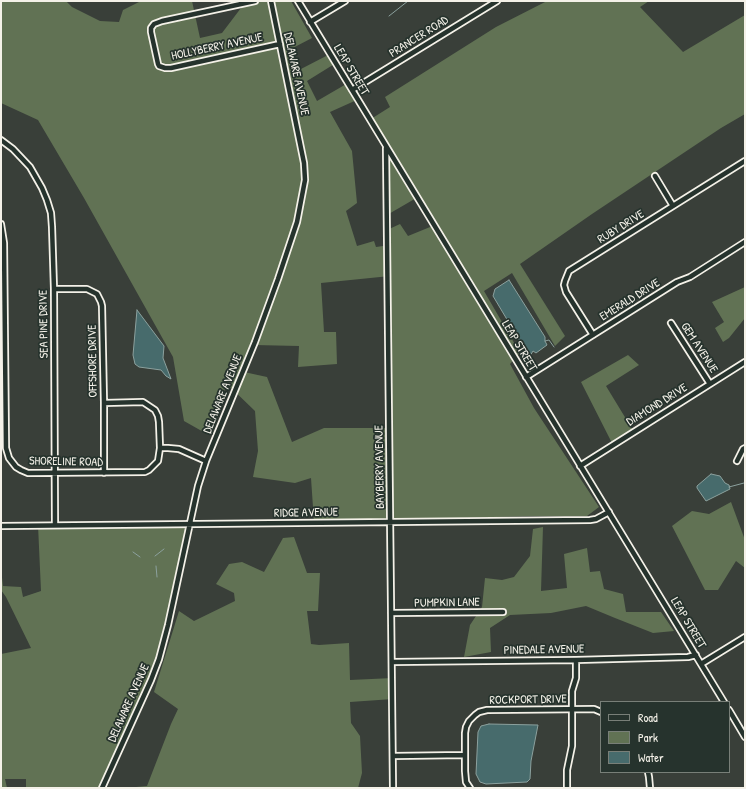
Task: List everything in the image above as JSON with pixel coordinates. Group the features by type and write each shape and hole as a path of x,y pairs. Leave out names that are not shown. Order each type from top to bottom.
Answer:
{"street":[{"name":"HOLLYBERRY AVENUE","path":"254,1 156,23 152,26 151,30 159,66 171,68 280,44"},
{"name":"DELAWARE AVENUE","path":"102,788 159,659 168,625 198,486 206,461 248,361 297,222 304,187 304,163 271,1"},
{"name":"LEAP STREET","path":"298,1 723,701"},
{"path":"310,22 345,1"},
{"name":"PRANCER ROAD","path":"352,90 496,1"},
{"name":"SEA PINE DRIVE","path":"1,140 13,149 30,167 42,188 50,213 52,227 54,289 56,525"},
{"name":"BAYBERRY AVENUE","path":"386,146 393,788"},
{"name":"RUBY DRIVE","path":"593,335 566,292 564,285 568,273 572,268 745,161"},
{"path":"655,176 673,206"},
{"name":"SHORELINE ROAD","path":"1,224 4,243 3,396 7,455 18,469 28,473 55,474 145,472 149,470 158,461 160,448 159,422 155,410 144,402 104,403"},
{"name":"EMERALD DRIVE","path":"526,377 677,282 691,276 745,242"},
{"name":"OFFSHORE DRIVE","path":"54,289 87,289 97,294 101,302 104,403 104,473"},
{"name":"GEM AVENUE","path":"672,323 710,384"},
{"name":"DIAMOND DRIVE","path":"580,466 745,362"},
{"path":"160,448 179,449 206,461"},
{"path":"737,462 743,449 745,448"},
{"name":"RIDGE AVENUE","path":"1,526 590,520 596,519 609,512"},
{"name":"PUMPKIN LANE","path":"391,613 502,612"},
{"path":"701,664 745,636"},
{"name":"PINEDALE AVENUE","path":"392,662 576,660 688,657 696,655"},
{"path":"567,788 567,770 572,746 572,691 576,680 576,660"},
{"name":"ROCKPORT DRIVE","path":"470,788 465,778 466,727 470,718 479,712 488,710 594,709 600,712"},
{"path":"730,712 745,736"},
{"path":"393,756 465,755"},
{"path":"648,773 650,788"}],"green space":[{"path":"1,1 66,1 72,7 100,21 119,22 123,10 141,1 192,1 200,38 222,33 244,4 257,1 291,1 312,38 287,51 299,70 330,54 336,63 307,81 317,101 348,83 359,99 330,112 352,151 357,203 346,211 357,246 374,241 376,247 390,245 387,230 400,224 408,236 435,225 418,197 387,215 386,144 371,119 390,107 385,97 496,27 547,1 649,1 640,7 683,52 745,15 745,114 721,128 592,214 520,264 565,336 555,346 512,273 484,291 520,353 510,364 534,408 599,507 587,516 314,522 311,478 295,483 253,477 258,451 255,411 227,384 207,434 184,421 173,357 84,198 38,120 1,103","holes":["390,276 391,428 324,428 292,442 267,377 244,372 254,345 299,346 298,367 337,364 336,332 324,332 321,283"]},
{"path":"745,287 745,318 729,338 723,342 715,328 724,322 712,302"},
{"path":"628,355 639,365 606,386 634,432 613,445 581,382"},
{"path":"731,502 745,540 745,568 736,561 718,590 705,590 672,526 692,511 709,514"},
{"path":"189,524 161,652 102,788 26,788 26,779 5,779 7,788 1,788 1,654 31,648 6,597 1,590 1,569 3,586 21,587 23,597 41,591 38,525"},
{"path":"543,527 541,591 567,588 564,554 587,548 590,572 600,571 604,589 623,594 626,612 661,612 674,631 653,633 586,606 551,613 510,615 490,628 491,652 464,657 470,625 482,607 485,578 502,580 514,577 530,556 533,529"},
{"path":"294,537 307,573 320,573 318,611 307,611 311,644 319,645 349,643 350,680 393,678 393,699 350,702 351,723 360,736 362,773 358,788 136,788 147,786 178,709 154,692 179,611 194,621 235,601 234,593 216,584 229,564 242,562 264,572 283,538"}],"water":[{"path":"509,280 545,337 547,345 536,353 533,351 530,356 493,296 495,289"},
{"path":"137,310 164,346 163,358 171,379 161,370 139,367 135,364 133,355"},
{"path":"711,474 720,476 725,483 729,485 730,489 706,501 697,486"},
{"path":"489,724 538,725 531,761 530,779 527,782 486,784 480,782 476,774 478,732 481,726"}],"waterway":[{"path":"389,16 408,1"},
{"path":"545,341 549,340 554,347"},
{"path":"530,356 531,362"},
{"path":"729,487 744,483"},
{"path":"155,556 164,549"},
{"path":"133,552 140,557"},
{"path":"156,566 157,577"}]}
